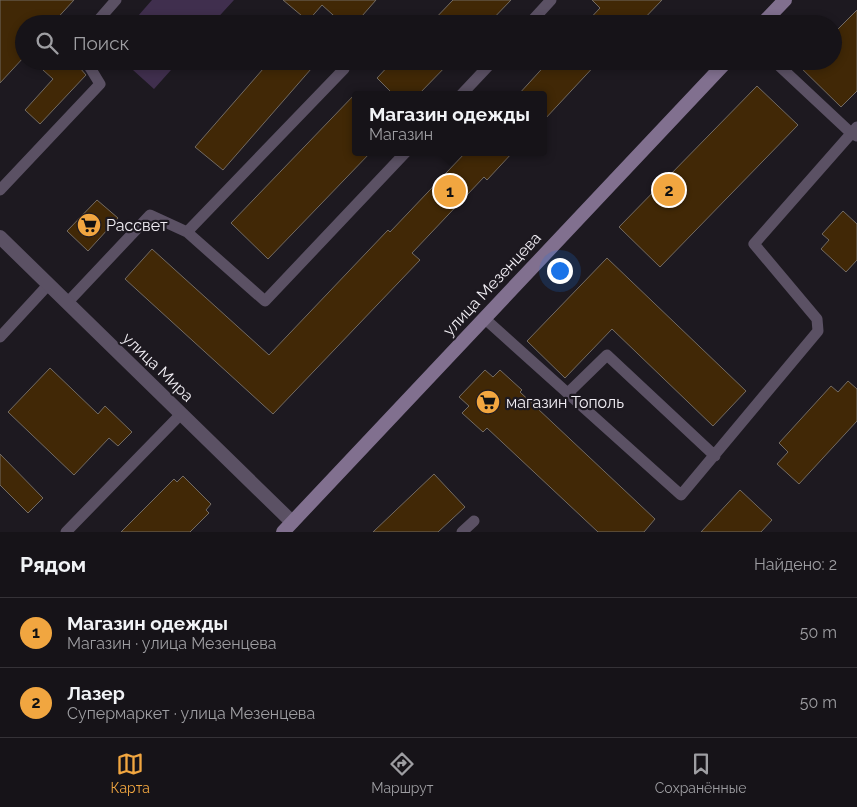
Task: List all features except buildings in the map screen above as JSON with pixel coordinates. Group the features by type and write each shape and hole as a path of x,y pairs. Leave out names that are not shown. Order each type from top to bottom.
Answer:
{"main road":[{"path":"771,15 785,0"},
{"name":"улица Мезенцева","path":"288,527 718,70"}],"street":[{"name":"улица Мира","path":"0,237 181,414 288,527"}],"lane":[{"path":"103,15 116,0"},
{"path":"538,15 552,0"},
{"path":"0,190 100,84 91,70"},
{"path":"187,232 343,70"},
{"path":"465,91 485,70"},
{"path":"484,318 681,495 818,331 818,319 754,244 855,132 784,70"},
{"path":"67,303 150,215 187,232 265,300 402,156"},
{"path":"0,337 48,285"},
{"path":"568,393 607,355 715,456"},
{"path":"66,532 181,414"},
{"path":"462,532 474,521"}],"shaded area":[{"path":"152,0 234,0 220,15 139,15"},
{"path":"133,70 171,70 154,89"}],"place":[{"name":"Лазер","path":"669,190"},
{"name":"Магазин одежды","path":"450,191"},
{"name":"Рассвет","path":"89,225"},
{"name":"магазин Тополь","path":"488,402"}]}
